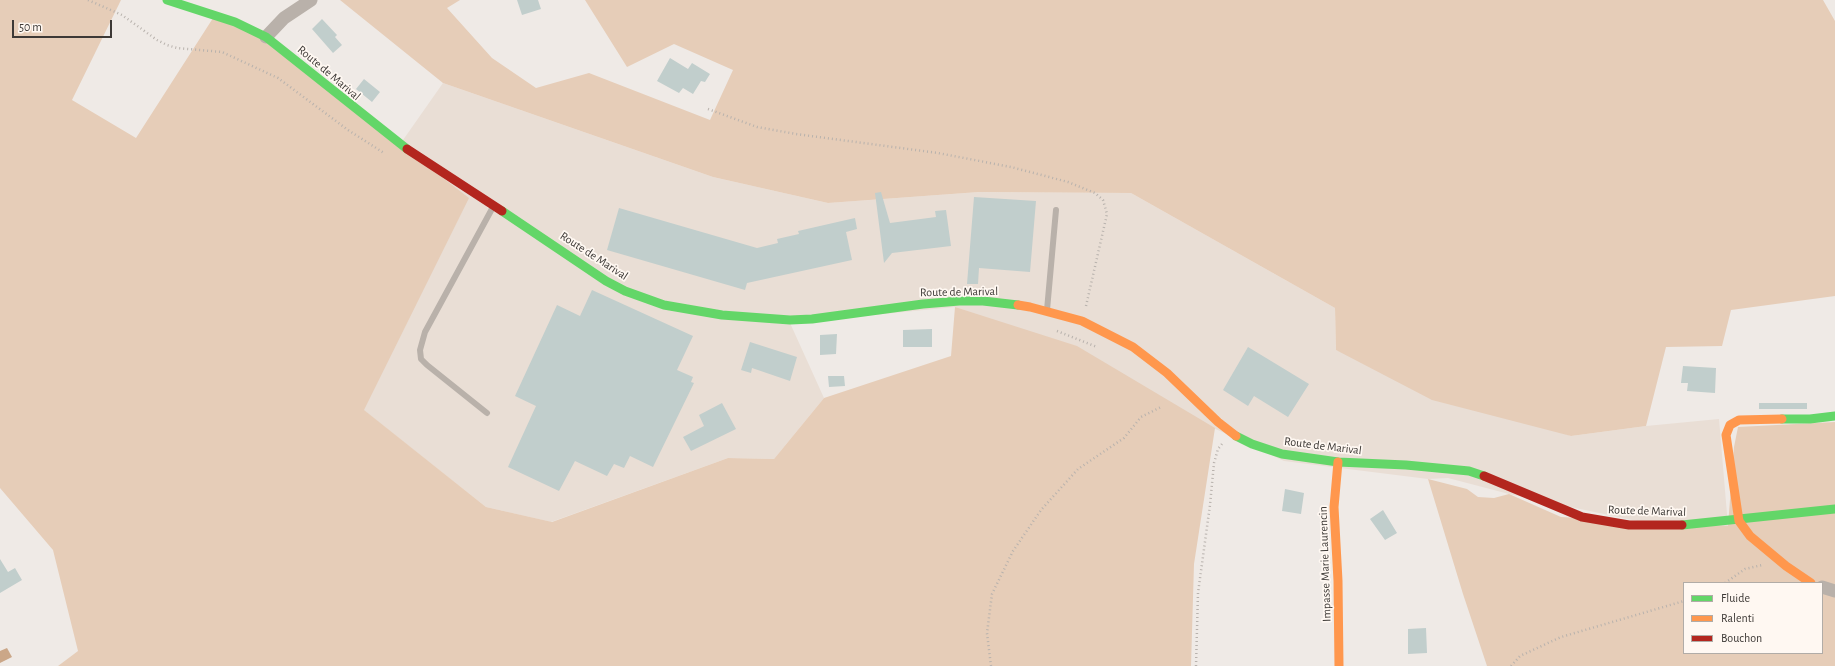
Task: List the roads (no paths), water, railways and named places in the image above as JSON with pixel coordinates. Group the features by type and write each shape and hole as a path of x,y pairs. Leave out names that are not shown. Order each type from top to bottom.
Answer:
{"main road":[{"name":"Route de Marival","path":"167,0 235,22 266,38 380,130 606,281 647,300 680,309 722,315 790,320 812,319 902,306 959,301 1006,303 1047,311 1082,321 1114,337 1148,358 1167,373 1218,422 1231,432 1252,444 1282,454 1338,462 1406,465 1469,471 1497,481 1536,499 1582,517 1605,522 1694,525 1835,509"},
{"path":"1810,582 1780,561 1750,536 1738,521 1726,435 1730,425 1739,420 1810,419 1835,416"},
{"name":"Impasse Marie Laurencin","path":"1338,462 1334,507 1338,581 1339,666"}],"street":[{"path":"266,38 284,18 311,0"},
{"path":"1823,587 1835,591"}],"lane":[{"path":"486,413 427,366 421,359 420,350 425,332 494,206"},
{"path":"1047,311 1056,210"}]}
